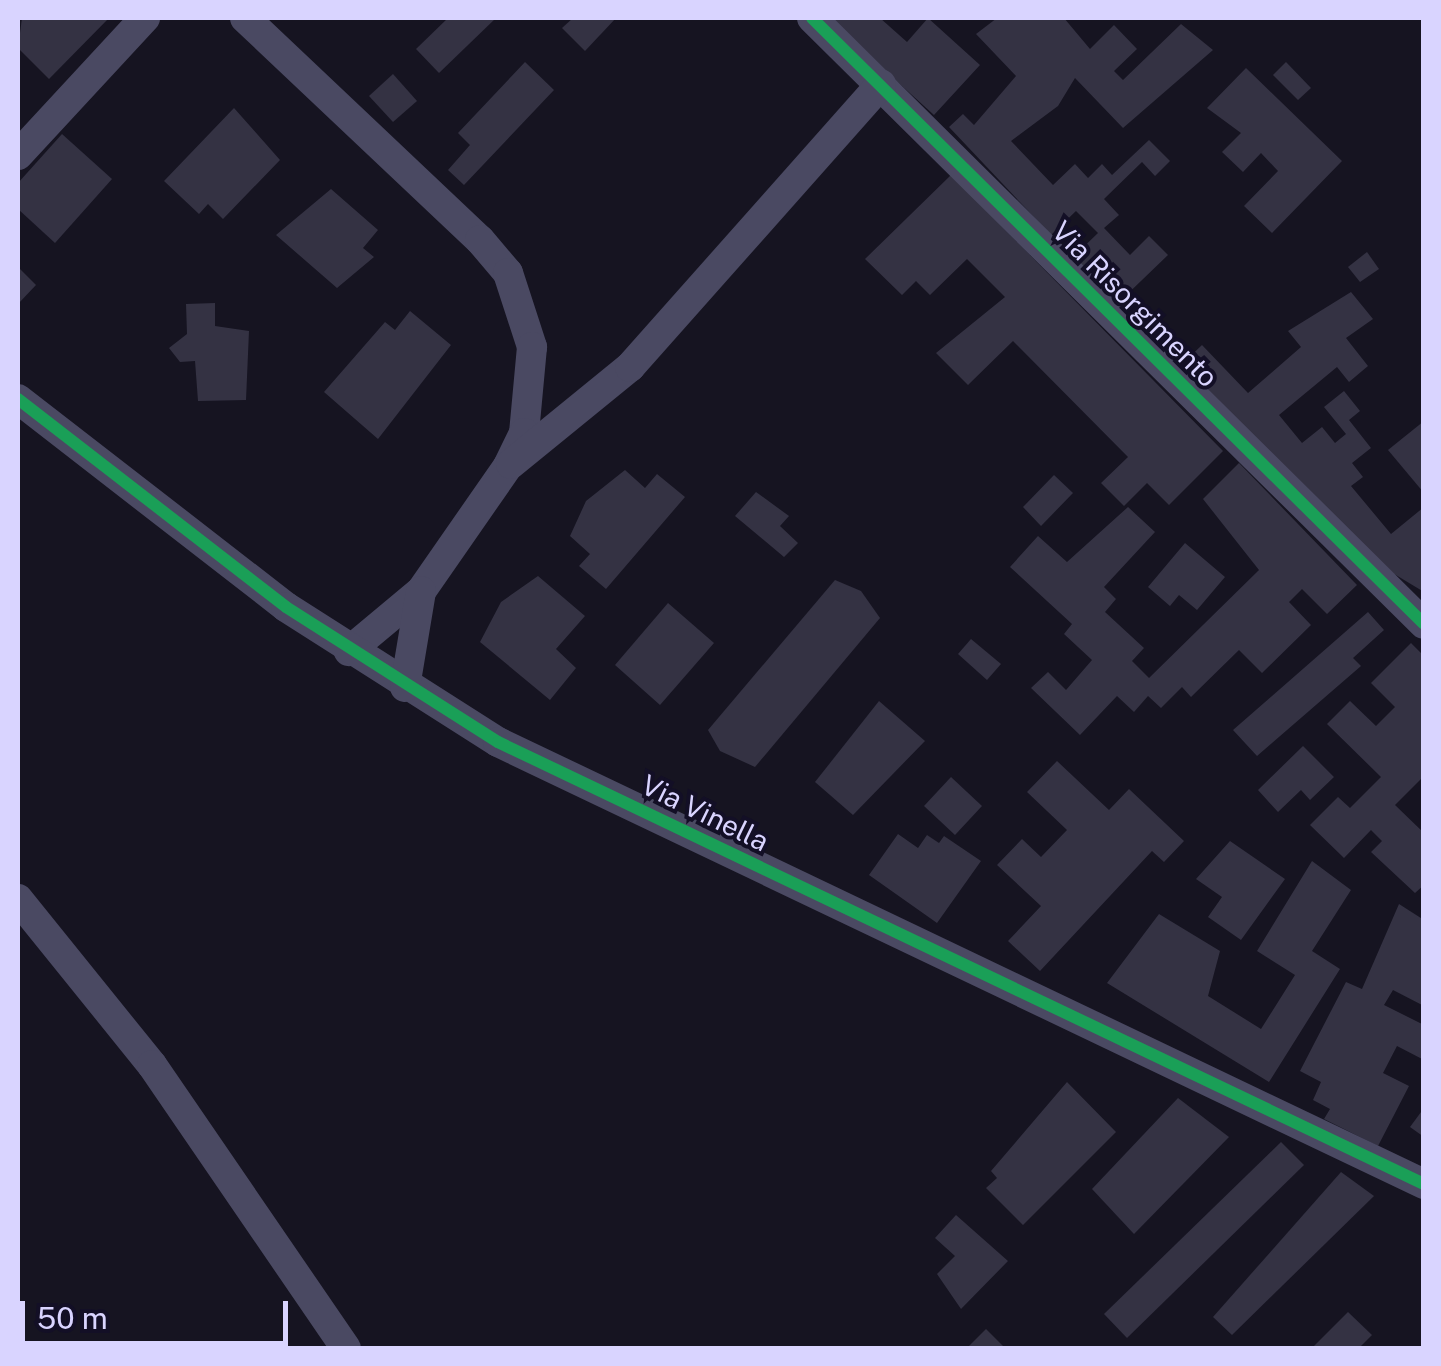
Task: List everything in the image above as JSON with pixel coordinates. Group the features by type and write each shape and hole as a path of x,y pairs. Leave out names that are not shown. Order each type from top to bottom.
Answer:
{"street":[{"path":"18,155 145,18"},
{"path":"245,18 508,272 532,347 524,434 508,466 421,591 349,651"},
{"name":"Via Risorgimento","path":"812,18 1424,624"},
{"path":"508,466 630,367 882,84"},
{"name":"Via Vinella","path":"18,400 349,651 516,750 1424,1184"},
{"path":"405,687 421,591"},
{"path":"18,899 152,1065 346,1348"}],"building":[{"path":"22,18 109,18 49,79 18,48"},
{"path":"448,18 496,18 439,73 416,49"},
{"path":"573,18 616,18 585,51 562,28"},
{"path":"827,18 880,18 907,42 928,18 980,65 934,115"},
{"path":"997,18 1064,18 1090,49 1114,25 1137,49 1114,71 1123,80 1181,24 1213,50 1123,128 1075,78 1058,106 1011,141 1053,185 1075,164 1088,178 1102,164 1112,175 1149,140 1170,161 1155,176 1142,162 1104,199 1119,215 1104,228 1130,255 1149,236 1168,255 1115,306 1071,259 1098,233 1076,211 1051,235 949,127 963,114 974,125 1016,76 976,34"},
{"path":"525,62 554,90 464,185 448,170 470,145 458,133"},
{"path":"1286,62 1311,88 1298,100 1273,75"},
{"path":"1246,68 1342,161 1272,233 1244,206 1278,171 1261,153 1243,172 1222,152 1241,133 1207,108"},
{"path":"393,74 417,101 393,122 369,96"},
{"path":"234,108 280,160 223,219 208,204 199,214 164,181"},
{"path":"62,134 112,179 55,243 18,209 18,183"},
{"path":"951,175 1223,451 1169,505 1147,483 1124,506 1101,483 1128,457 1013,341 968,385 936,353 1005,297 967,259 930,295 916,281 902,295 865,259"},
{"path":"331,189 378,230 363,248 374,257 337,288 276,235"},
{"path":"1367,252 1379,269 1360,282 1348,267"},
{"path":"18,267 36,285 18,304"},
{"path":"1351,292 1373,319 1346,338 1368,366 1349,382 1337,367 1279,415 1302,443 1322,427 1335,443 1346,434 1324,407 1344,391 1360,411 1349,420 1371,448 1352,463 1363,477 1351,486 1391,534 1424,507 1424,592 1371,560 1178,368 1202,345 1248,393 1301,347 1288,331"},
{"path":"215,303 215,326 249,331 246,400 198,401 195,361 180,362 169,348 187,334 186,304"},
{"path":"410,311 451,345 378,439 324,392 385,322 395,330"},
{"path":"1424,421 1424,493 1388,450"},
{"path":"1239,463 1357,585 1327,614 1302,589 1289,602 1311,625 1262,673 1239,650 1191,697 1182,687 1161,708 1148,696 1134,712 1117,696 1080,735 1031,688 1048,672 1066,690 1092,660 1064,634 1072,624 1010,567 1038,536 1067,562 1128,507 1155,532 1104,587 1116,599 1105,612 1144,648 1132,661 1149,678 1259,570 1203,499"},
{"path":"625,470 645,488 657,474 685,497 606,589 579,566 590,554 570,536 586,501"},
{"path":"1054,475 1073,493 1041,526 1023,507"},
{"path":"756,492 789,516 780,526 798,543 784,557 735,516"},
{"path":"1185,543 1225,577 1197,610 1179,595 1170,606 1148,587"},
{"path":"538,576 585,616 556,649 576,668 550,700 480,642 501,602"},
{"path":"835,580 861,591 880,618 755,767 720,751 708,730"},
{"path":"668,603 714,643 660,705 615,665"},
{"path":"1368,612 1384,630 1353,658 1361,666 1257,756 1233,730"},
{"path":"971,639 1001,664 987,680 958,654"},
{"path":"1411,643 1424,656 1424,776 1395,805 1424,833 1424,885 1415,893 1371,852 1382,841 1371,830 1344,858 1310,825 1338,797 1350,808 1381,777 1327,724 1350,701 1376,726 1395,707 1371,683"},
{"path":"879,701 925,741 853,815 815,782"},
{"path":"1303,746 1334,777 1310,800 1301,790 1278,812 1258,790"},
{"path":"1057,761 1109,810 1129,789 1184,841 1164,862 1152,851 1040,971 1008,941 1041,906 997,865 1022,839 1041,857 1067,830 1027,792"},
{"path":"951,777 982,806 955,835 924,806"},
{"path":"898,834 918,848 927,835 939,843 944,836 981,861 937,923 869,875"},
{"path":"1230,841 1285,879 1241,940 1208,917 1222,897 1196,879"},
{"path":"1312,861 1351,890 1312,951 1340,969 1269,1082 1107,983 1159,914 1220,951 1208,996 1261,1029 1295,975 1257,951"},
{"path":"1399,904 1424,920 1424,1006 1393,990 1384,1005 1424,1025 1424,1060 1397,1046 1383,1073 1409,1086 1378,1146 1324,1119 1330,1109 1313,1100 1321,1082 1300,1071 1346,982 1362,989"},
{"path":"1067,1082 1116,1132 1023,1225 986,1188 997,1178 991,1171"},
{"path":"1178,1098 1229,1137 1134,1234 1092,1189"},
{"path":"1424,1108 1424,1137 1410,1127"},
{"path":"1281,1142 1304,1165 1127,1338 1104,1314"},
{"path":"1341,1172 1374,1196 1232,1335 1213,1317"},
{"path":"956,1215 1008,1261 961,1309 937,1274 955,1256 935,1238"},
{"path":"1348,1312 1372,1335 1359,1348 1312,1348"},
{"path":"986,1329 1005,1348 967,1348"}],"cycle path":[{"path":"812,18 1424,624"},
{"path":"18,399 286,607 498,742 1424,1184"}]}
